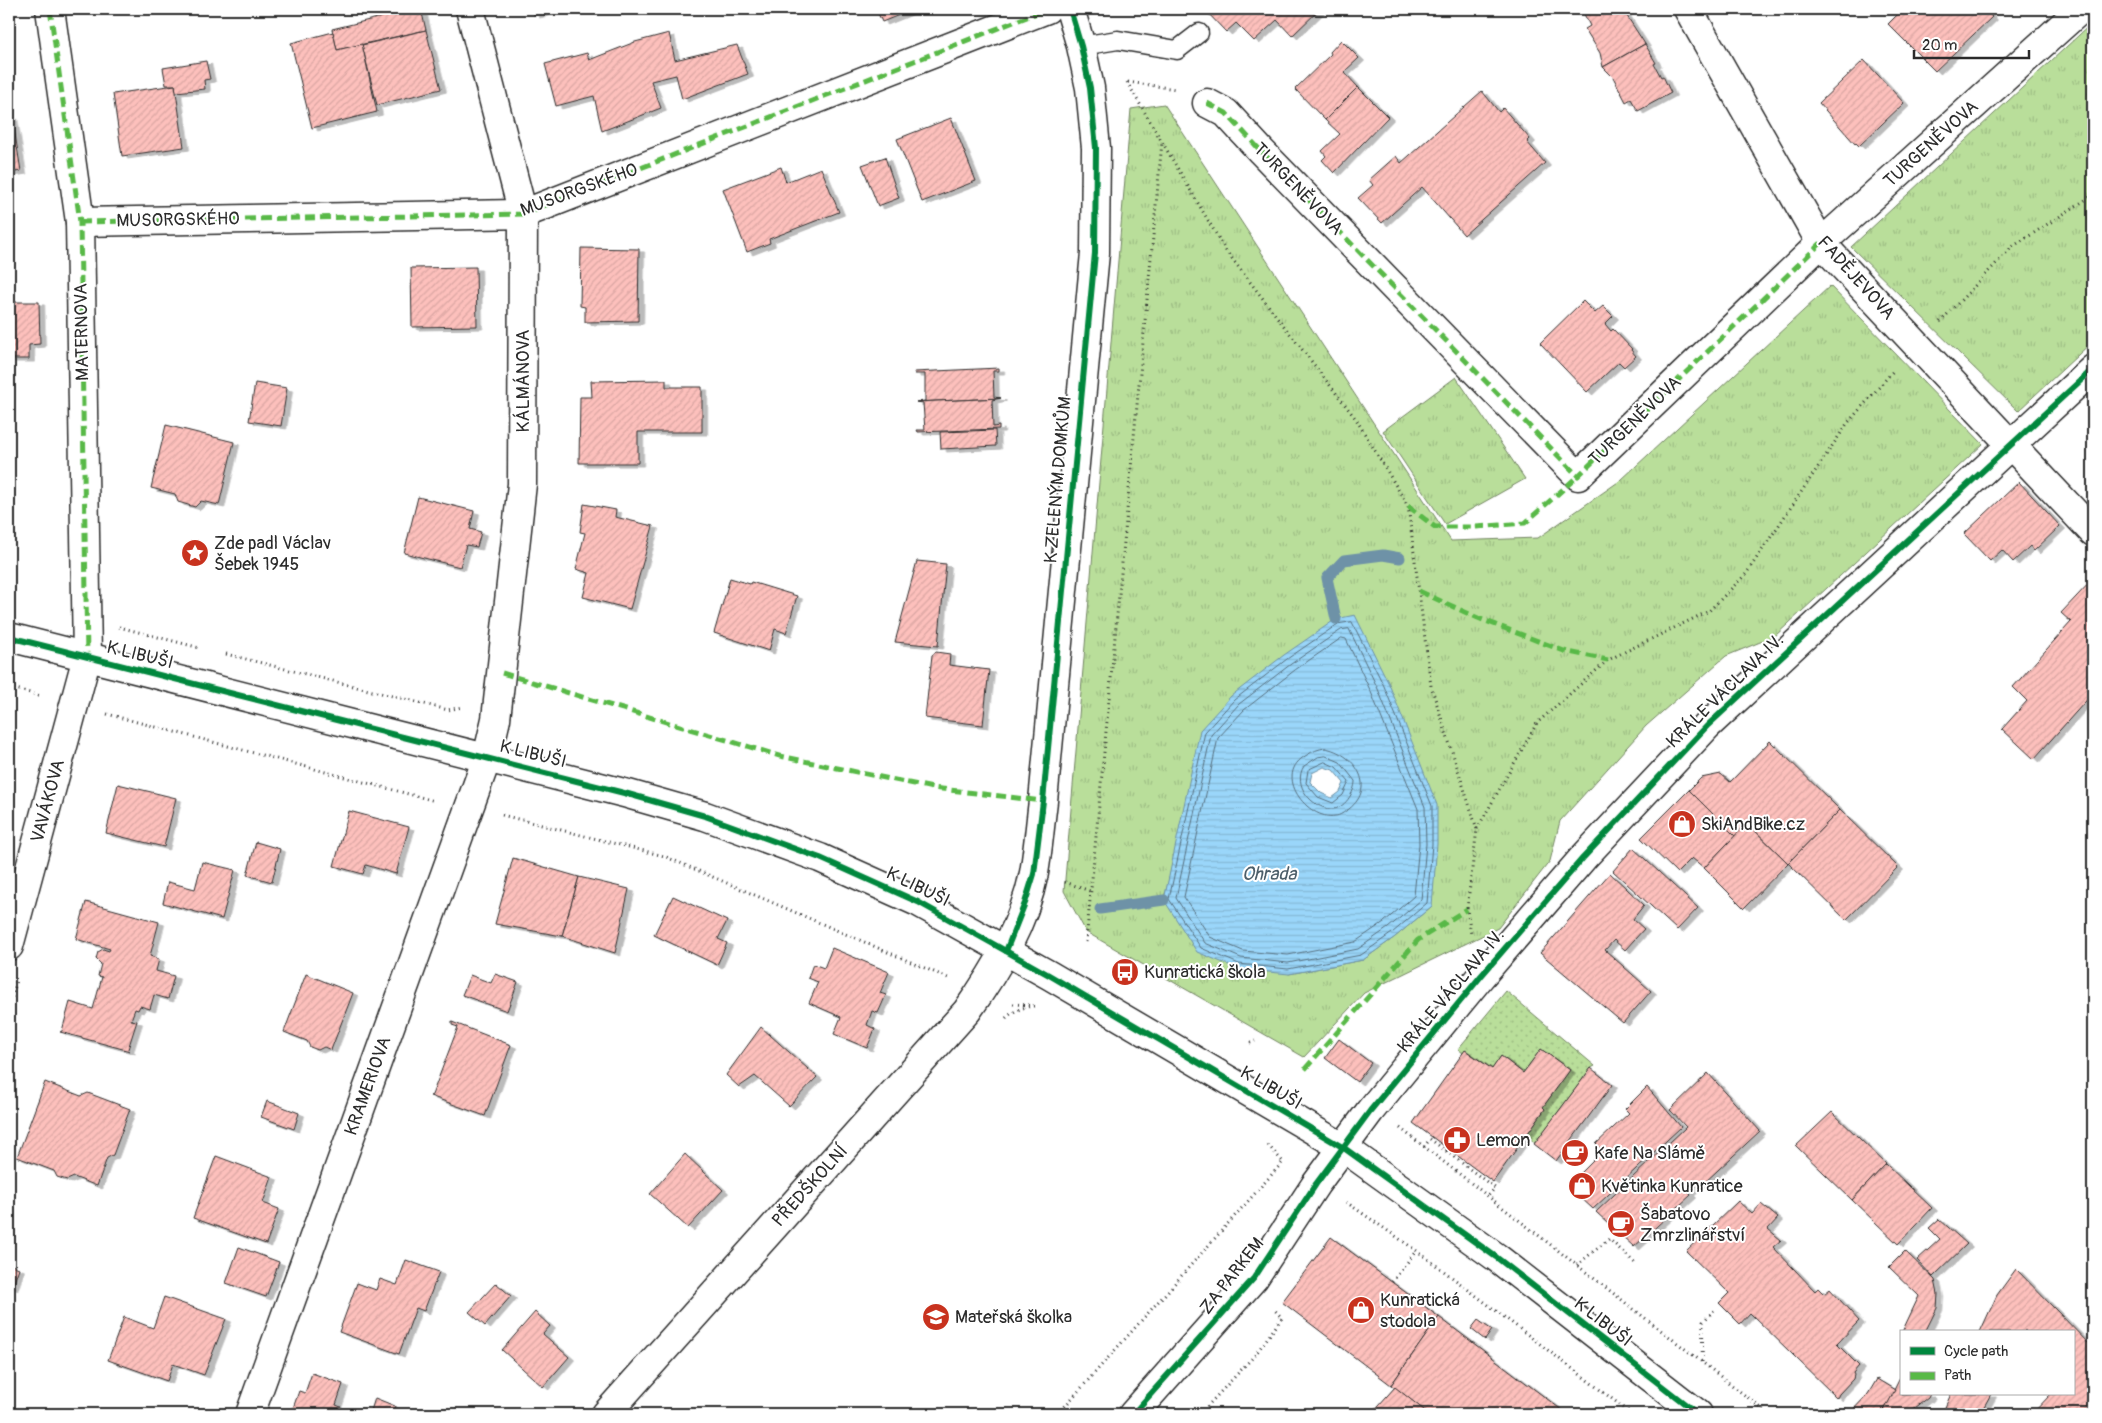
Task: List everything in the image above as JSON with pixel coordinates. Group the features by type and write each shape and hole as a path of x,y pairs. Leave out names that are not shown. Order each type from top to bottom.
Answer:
{"street":[{"name":"MATERNOVA","path":"50,9 80,222 86,657"},
{"name":"KÁLMÁNOVA","path":"470,9 523,214 522,484 496,719 487,758"},
{"name":"MUSORGSKÉHO","path":"80,222 523,214 1048,9"},
{"name":"K ZELENÝM DOMKŮM","path":"1006,950 1022,912 1034,874 1044,791 1094,252 1096,148 1090,88 1081,46 1070,9"},
{"name":"FADĚJEVOVA","path":"1688,9 1821,243 2093,532"},
{"name":"TURGENĚVOVA","path":"1207,103 1226,113 1267,158 1578,476 1821,243 2081,9"},
{"name":"KRÁLE VÁCLAVA IV.","path":"1344,1148 1370,1111 1481,976 1583,858 1708,725 2093,369"},
{"name":"K LIBUŠI","path":"9,637 628,794 697,814 820,858 918,902 1006,950 1344,1148 1496,1257 1698,1414"},
{"name":"VAVÁKOVA","path":"9,946 86,657"},
{"name":"KRAMERIOVA","path":"250,1414 487,758"},
{"name":"PŘEDŠKOLNÍ","path":"606,1414 967,1011 1006,950"},
{"name":"ZA PARKEM","path":"1133,1414 1254,1278 1316,1184 1344,1148"}],"lane":[{"path":"1081,46 1118,40 1177,50 1199,33"}],"path":[{"path":"1207,103 1176,89 1127,82 1226,251 1356,419 1408,506 1431,686 1477,829"},
{"path":"1086,942 1162,142"},
{"path":"1472,935 1467,909 1477,829 1537,723 1608,660 1709,611 1746,574 1847,424 1917,344 2012,248 2093,195"},
{"path":"114,625 204,649"},
{"path":"223,653 448,710"},
{"path":"1064,882 1090,891"},
{"path":"1125,965 1125,972"},
{"path":"1250,1044 1256,1041"},
{"path":"1398,1126 1769,1414"},
{"path":"1424,1146 1430,1139 1448,1150 1495,1188 1488,1196"},
{"path":"1058,1414 1284,1162"},
{"path":"1338,1198 1416,1251 1632,1414"},
{"path":"1577,1265 1610,1239 1637,1265"},
{"path":"1392,1282 1416,1251"},
{"path":"1702,1363 1703,1322 1714,1310"},
{"path":"1319,1414 1323,1409"}],"green space":[{"path":"2093,22 2093,341 2018,411 1851,247"},
{"path":"1164,104 1451,541 1538,538 1621,480 1830,286 1983,444 1775,636 1726,656 1646,726 1560,821 1550,861 1498,928 1364,993 1304,1057 1086,932 1064,891 1131,109","holes":["1389,684 1432,906 1395,937 1363,960 1289,974 1164,900 1172,866"]},
{"path":"1456,377 1525,479 1445,524 1383,431"},
{"path":"1506,991 1595,1066 1591,1068 1535,1143 1526,1136 1545,1109 1543,1107 1570,1070 1541,1049 1523,1073 1501,1056 1492,1069 1466,1050 1463,1053 1458,1049"}],"water":[{"name":"Ohrada","path":"1355,615 1389,684 1437,805 1437,844 1432,906 1395,937 1363,960 1289,974 1238,969 1197,952 1164,900 1200,730 1231,696 1284,655 1336,619","holes":["1324,767 1333,770 1344,783 1340,792 1332,798 1321,793 1310,782 1312,773"]}],"building":[{"path":"421,9 426,30 337,50 332,29"},
{"path":"533,9 560,9 534,15"},
{"path":"876,9 914,9 882,22"},
{"path":"1204,9 1320,9 1292,36 1277,20 1254,41 1236,23 1226,32"},
{"path":"1593,9 1625,9 1627,12 1625,13 1645,44 1603,67 1600,53 1585,29 1590,26 1584,14"},
{"path":"1903,9 1984,9 1992,17 1935,71 1888,24"},
{"path":"426,30 441,89 377,105 362,45"},
{"path":"333,32 337,50 362,44 377,112 312,128 291,43"},
{"path":"669,33 675,60 737,45 748,74 682,99 676,75 651,81 661,108 602,131 594,96 556,106 545,64 587,53 589,60 635,42"},
{"path":"1341,40 1359,58 1344,72 1358,87 1325,120 1295,89 1331,54 1330,52"},
{"path":"1645,44 1671,93 1638,111 1631,99 1626,102 1613,77 1603,67"},
{"path":"1864,60 1904,103 1859,146 1855,144 1819,103"},
{"path":"206,61 210,79 204,80 205,89 176,92 175,85 166,85 163,68"},
{"path":"175,85 184,147 122,156 113,94"},
{"path":"1358,87 1388,117 1334,173 1322,160 1326,156 1322,151 1340,134 1325,120"},
{"path":"1482,91 1499,112 1503,108 1530,139 1527,142 1545,163 1464,235 1422,187 1382,223 1358,198 1373,185 1369,180 1396,156 1401,163"},
{"path":"12,116 21,171 9,173 9,117"},
{"path":"951,118 976,181 922,202 897,139"},
{"path":"885,157 899,198 878,206 862,165"},
{"path":"781,167 786,182 821,168 839,212 769,239 770,243 747,252 723,189"},
{"path":"581,248 639,249 638,321 585,322 585,307 580,306"},
{"path":"476,267 477,326 412,327 411,268"},
{"path":"1583,301 1595,313 1603,306 1613,316 1605,324 1611,331 1613,329 1636,356 1624,367 1619,362 1587,392 1540,343"},
{"path":"9,302 39,302 40,344 29,345 29,359 9,359"},
{"path":"999,368 999,371 993,371 994,397 1001,398 916,402 925,401 925,374 915,374 914,372"},
{"path":"666,380 666,387 702,387 702,432 638,432 638,463 579,463 580,397 592,397 591,381"},
{"path":"255,383 287,388 281,426 249,421"},
{"path":"1001,398 992,400 993,427 999,426 999,429 918,432 917,430 925,430 923,403 916,402"},
{"path":"166,425 234,442 219,505 201,501 195,507 178,502 175,494 151,488"},
{"path":"995,430 996,446 941,449 940,432"},
{"path":"2019,482 2060,526 2034,551 2030,546 2013,562 2002,550 1990,561 1964,534"},
{"path":"418,497 474,511 470,529 481,532 477,547 466,545 460,567 404,553"},
{"path":"584,504 616,510 615,517 653,526 630,609 583,597 589,573 576,569 585,533 580,532"},
{"path":"917,561 946,564 938,646 895,642"},
{"path":"730,578 750,584 751,582 797,596 786,633 775,629 769,651 714,633"},
{"path":"2092,580 2093,693 2034,759 2002,729 2027,701 2013,687 2071,622 2061,613"},
{"path":"936,652 950,654 949,665 989,670 983,725 925,718 932,655"},
{"path":"1770,741 1840,810 1788,863 1747,823 1735,836 1689,790 1701,778 1721,774 1730,782"},
{"path":"118,784 176,798 164,847 106,833"},
{"path":"1689,790 1735,836 1704,868 1692,858 1677,873 1641,838"},
{"path":"1840,810 1898,867 1846,920 1788,863"},
{"path":"349,811 409,827 396,874 366,865 363,874 334,866"},
{"path":"1747,823 1788,863 1744,908 1704,868"},
{"path":"256,842 280,849 272,882 247,875"},
{"path":"1633,848 1698,908 1677,930 1613,871"},
{"path":"513,858 579,877 562,936 495,924"},
{"path":"202,862 235,870 222,919 163,903 168,882 195,889"},
{"path":"1610,873 1644,905 1633,919 1644,929 1625,950 1614,940 1605,950 1651,991 1623,1023 1540,953"},
{"path":"579,877 629,889 615,953 562,936"},
{"path":"673,896 727,921 718,939 727,943 717,965 654,935"},
{"path":"86,902 159,922 150,956 159,959 156,971 174,976 168,999 154,995 150,1009 140,1006 138,1010 135,1009 131,1020 137,1021 128,1049 130,1051 60,1032 62,1031 70,1002 93,1009 102,977 98,976 101,964 96,959 98,952 103,949 109,951 110,949 76,939"},
{"path":"832,948 889,972 880,993 886,995 878,1013 872,1011 867,1025 875,1029 867,1048 834,1034 841,1017 809,1003 818,982 808,978 813,964 824,968"},
{"path":"306,974 353,993 331,1050 324,1047 318,1050 310,1047 307,1041 284,1032"},
{"path":"495,974 518,982 507,1011 462,995 470,975 491,983"},
{"path":"452,1022 511,1045 485,1116 430,1096 458,1027 452,1025"},
{"path":"761,1027 817,1077 789,1106 755,1076 739,1087 726,1075"},
{"path":"1339,1039 1371,1063 1357,1082 1325,1058"},
{"path":"1541,1049 1570,1070 1493,1182 1413,1123 1465,1050 1492,1069 1501,1056 1523,1073"},
{"path":"1591,1068 1612,1085 1556,1161 1534,1144"},
{"path":"1708,1073 1760,1131 1704,1183 1702,1181 1689,1193 1691,1195 1634,1247 1596,1212 1686,1127 1670,1110"},
{"path":"45,1082 81,1096 88,1093 130,1109 113,1155 107,1158 97,1186 74,1177 67,1180 57,1177 54,1171 17,1157"},
{"path":"1647,1087 1681,1127 1593,1209 1568,1186 1603,1151 1596,1144 1629,1113 1625,1109"},
{"path":"267,1101 299,1113 294,1129 261,1117"},
{"path":"1832,1112 1886,1164 1852,1200 1796,1146"},
{"path":"685,1154 723,1190 688,1228 650,1194"},
{"path":"216,1156 272,1177 263,1203 279,1209 266,1244 193,1218"},
{"path":"1886,1164 1932,1208 1898,1244 1852,1200"},
{"path":"1738,1201 1752,1214 1761,1204 1778,1218 1768,1229 1781,1240 1773,1247 1815,1291 1818,1288 1824,1294 1830,1289 1859,1321 1837,1344 1859,1366 1853,1373 1853,1379 1837,1398 1750,1313 1740,1324 1719,1303 1729,1293 1686,1251"},
{"path":"1939,1219 1967,1244 1933,1277 1917,1260 1940,1239 1929,1228"},
{"name":"Kunratická stodola","path":"1331,1237 1439,1317 1391,1385 1282,1302"},
{"path":"239,1247 279,1262 266,1297 226,1283"},
{"path":"1905,1251 1935,1280 1938,1294 1937,1308 1926,1330 1903,1330 1919,1296 1889,1267"},
{"path":"406,1260 439,1272 424,1311 416,1308 399,1354 339,1332 357,1283 376,1290 380,1279 397,1285"},
{"path":"9,1264 19,1268 12,1288 9,1286"},
{"path":"2016,1269 2093,1348 2093,1414 2032,1414 2049,1396 2074,1396 2074,1330 1981,1330 1997,1295"},
{"path":"496,1283 511,1296 485,1326 469,1312"},
{"path":"164,1297 226,1319 204,1375 173,1364 167,1381 108,1360 124,1317 153,1328"},
{"path":"535,1312 550,1326 543,1334 569,1357 543,1387 502,1350"},
{"path":"1439,1317 1567,1414 1429,1414 1391,1385"},
{"path":"1478,1320 1492,1330 1485,1340 1471,1329"},
{"path":"312,1373 343,1384 336,1405 341,1407 338,1414 291,1414 299,1391 305,1393"},
{"path":"1900,1378 1900,1396 1929,1396 1907,1414 1882,1414"},
{"path":"1877,1379 1895,1390 1882,1414 1849,1414 1868,1394"},
{"path":"1395,1387 1429,1414 1371,1414"},
{"path":"1950,1396 1990,1396 1980,1414 1942,1414"},
{"path":"375,1398 395,1406 392,1414 370,1414"}],"waterway":[{"path":"1336,619 1327,578 1344,560 1383,555 1400,558"},
{"path":"1100,909 1164,900"}],"marked path":[{"path":"50,9 80,222 87,657"},
{"path":"80,222 523,214 1047,9"},
{"path":"1207,103 1226,113 1578,476 1821,243"},
{"path":"1408,506 1435,527 1475,527 1525,523 1578,476"},
{"path":"1419,591 1478,618 1564,651 1608,660"},
{"path":"502,673 780,756 933,788 1043,801"},
{"path":"1305,1069 1418,940 1467,909"}],"cycle path":[{"path":"1006,951 1034,874 1043,801 1095,253 1096,148 1090,88 1081,46 1070,9"},
{"path":"1133,1414 1254,1278 1316,1184 1370,1111 1481,976 1583,858 1708,725 2093,369"},
{"path":"9,637 628,794 705,816 820,858 918,902 1049,975 1344,1148 1496,1257 1698,1414"}],"place":[{"name":"Zde padl Václav Šebek 1945","path":"195,553"},
{"name":"SkiAndBike.cz","path":"1682,824"},
{"name":"Kunratická škola","path":"1125,972"},
{"name":"Lemon","path":"1457,1140"},
{"name":"Kafe Na Slámě","path":"1575,1153"},
{"name":"Květinka Kunratice","path":"1582,1186"},
{"name":"Šabatovo Zmrzlinářství","path":"1621,1224"},
{"name":"Kunratická stodola","path":"1361,1310"},
{"name":"Mateřská školka","path":"936,1317"}]}
